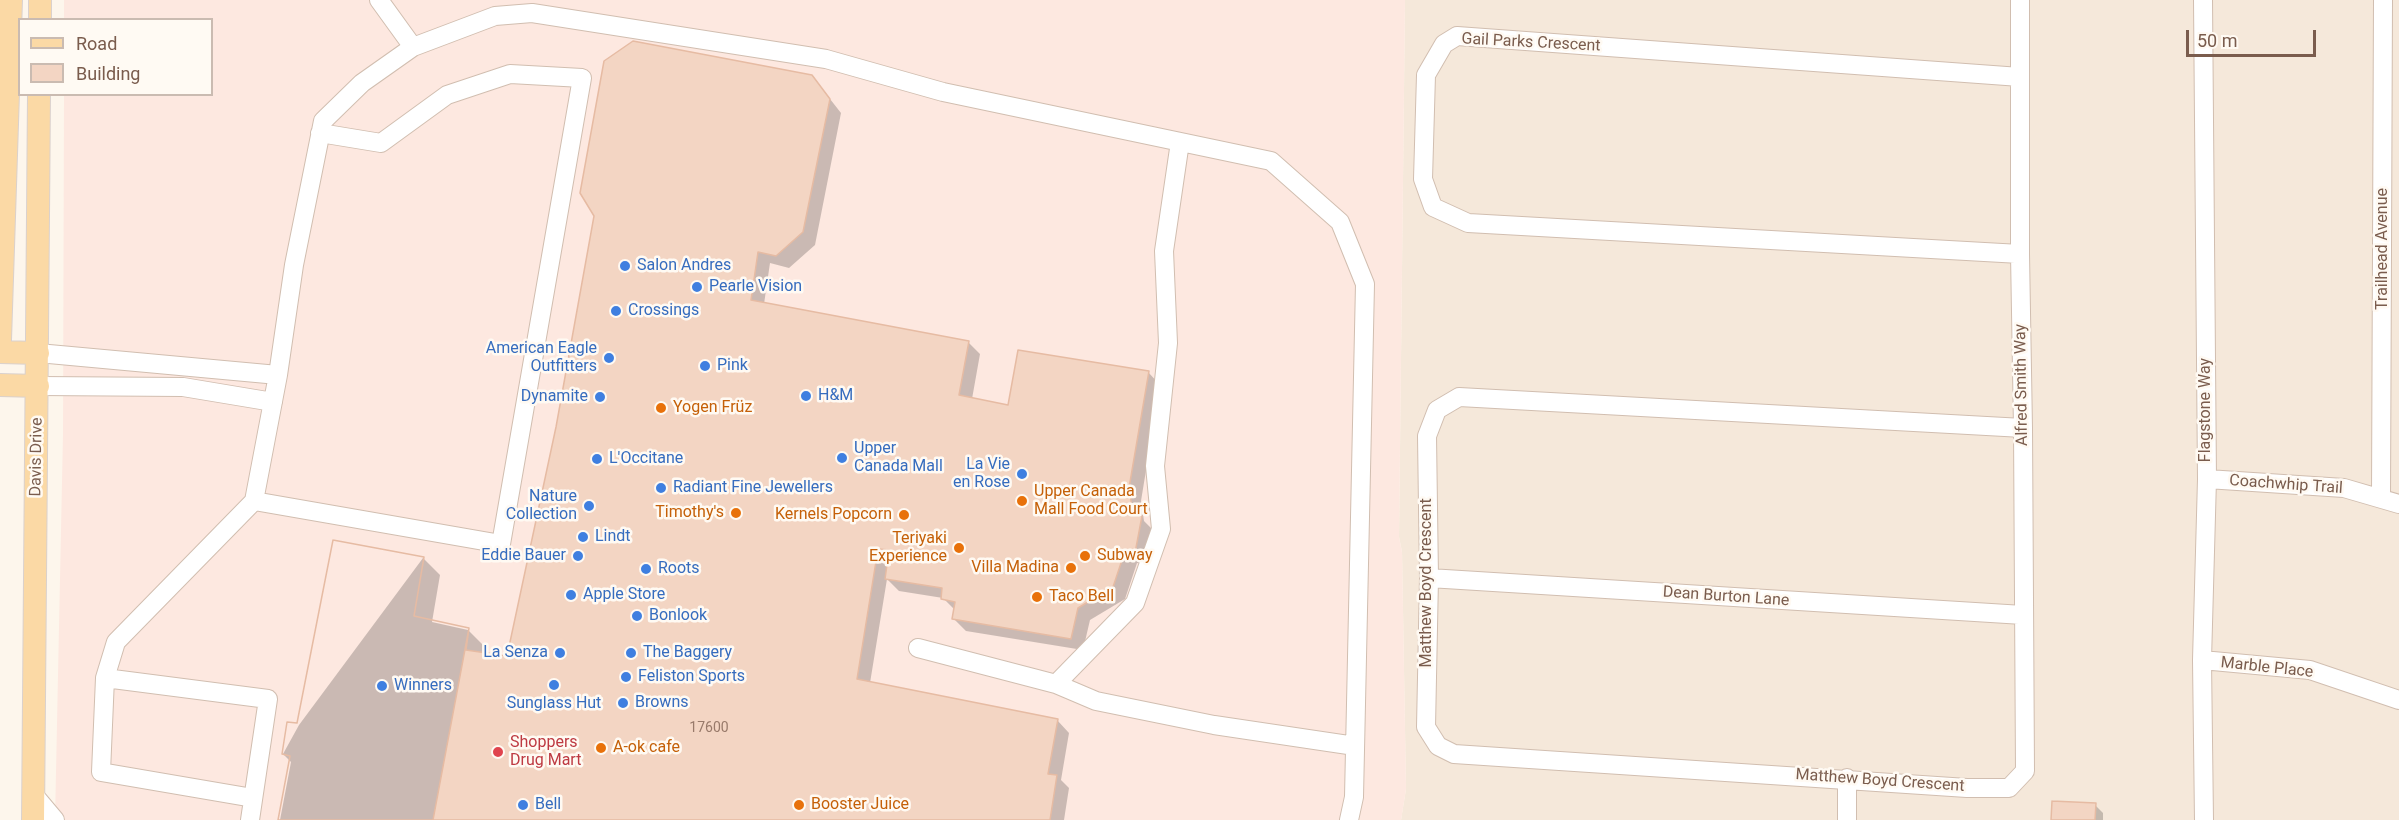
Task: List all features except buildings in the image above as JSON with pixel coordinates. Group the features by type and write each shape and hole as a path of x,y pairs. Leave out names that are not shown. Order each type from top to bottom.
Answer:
{"main road":[{"path":"0,340 11,0"},
{"path":"40,0 40,18"},
{"name":"Davis Drive","path":"33,820 39,96"},
{"path":"0,352 38,353"},
{"path":"0,385 38,386"}],"street":[{"path":"379,0 413,47"},
{"name":"Alfred Smith Way","path":"2020,0 2025,771"},
{"name":"Flagstone Way","path":"2203,0 2207,479 2202,660 2204,820"},
{"name":"Trailhead Avenue","path":"2381,498 2383,0"},
{"path":"254,798 101,772 105,678 116,642 254,501 278,375 294,265 322,121 362,83 413,47 495,16 532,13 826,59 943,92 1271,161 1340,222 1365,284 1354,797 1349,820"},
{"name":"Gail Parks Crescent","path":"2020,77 1457,36 1444,44 1426,75 1423,179 1433,207 1468,223 2020,254"},
{"path":"254,501 501,544 582,78 510,74 447,95 381,143 320,133"},
{"path":"1056,684 1135,603 1161,529 1155,466 1168,343 1164,251 1180,142"},
{"path":"38,353 92,356 278,375"},
{"path":"38,386 183,387 273,402"},
{"name":"Matthew Boyd Crescent","path":"2023,428 1459,398 1437,410 1427,436 1429,578 1425,727 1438,746 1454,754 1847,778 1967,788 2009,788 2025,771"},
{"name":"Coachwhip Trail","path":"2207,479 2344,488 2399,504"},
{"name":"Dean Burton Lane","path":"1429,578 2023,615"},
{"path":"918,648 1056,684 1096,701 1214,725 1355,746"},
{"name":"Marble Place","path":"2202,660 2310,670 2399,700"},
{"path":"105,678 268,699 250,820"},
{"path":"1847,778 1847,820"},
{"path":"34,795 54,820"}],"shaded area":[{"path":"64,0 1405,0 1399,537 1402,552 1406,789 1401,820 55,820 63,434 64,96 213,96 213,18 64,18"},
{"path":"1405,0 2399,0 2399,820 1401,820 1406,789 1402,552 1399,537"}],"place":[{"name":"Salon Andres","path":"625,266"},
{"name":"Pearle Vision","path":"697,287"},
{"name":"Crossings","path":"616,311"},
{"name":"American Eagle Outfitters","path":"609,358"},
{"name":"Pink","path":"705,366"},
{"name":"H&M","path":"806,396"},
{"name":"Dynamite","path":"600,397"},
{"name":"Yogen Früz","path":"661,408"},
{"name":"Upper Canada Mall","path":"842,458"},
{"name":"L'Occitane","path":"597,459"},
{"name":"La Vie en Rose","path":"1022,474"},
{"name":"Radiant Fine Jewellers","path":"661,488"},
{"name":"Upper Canada Mall Food Court","path":"1022,501"},
{"name":"Nature Collection","path":"589,506"},
{"name":"Timothy's","path":"736,513"},
{"name":"Kernels Popcorn","path":"904,515"},
{"name":"Lindt","path":"583,537"},
{"name":"Teriyaki Experience","path":"959,548"},
{"name":"Eddie Bauer","path":"578,556"},
{"name":"Subway","path":"1085,556"},
{"name":"Villa Madina","path":"1071,568"},
{"name":"Roots","path":"646,569"},
{"name":"Apple Store","path":"571,595"},
{"name":"Taco Bell","path":"1037,597"},
{"name":"Bonlook","path":"637,616"},
{"name":"La Senza","path":"560,653"},
{"name":"The Baggery","path":"631,653"},
{"name":"Feliston Sports","path":"626,677"},
{"name":"Sunglass Hut","path":"554,685"},
{"name":"Winners","path":"382,686"},
{"name":"Browns","path":"623,703"},
{"name":"A-ok cafe","path":"601,748"},
{"name":"Shoppers Drug Mart","path":"498,752"},
{"name":"Bell","path":"523,805"},
{"name":"Booster Juice","path":"799,805"}]}
